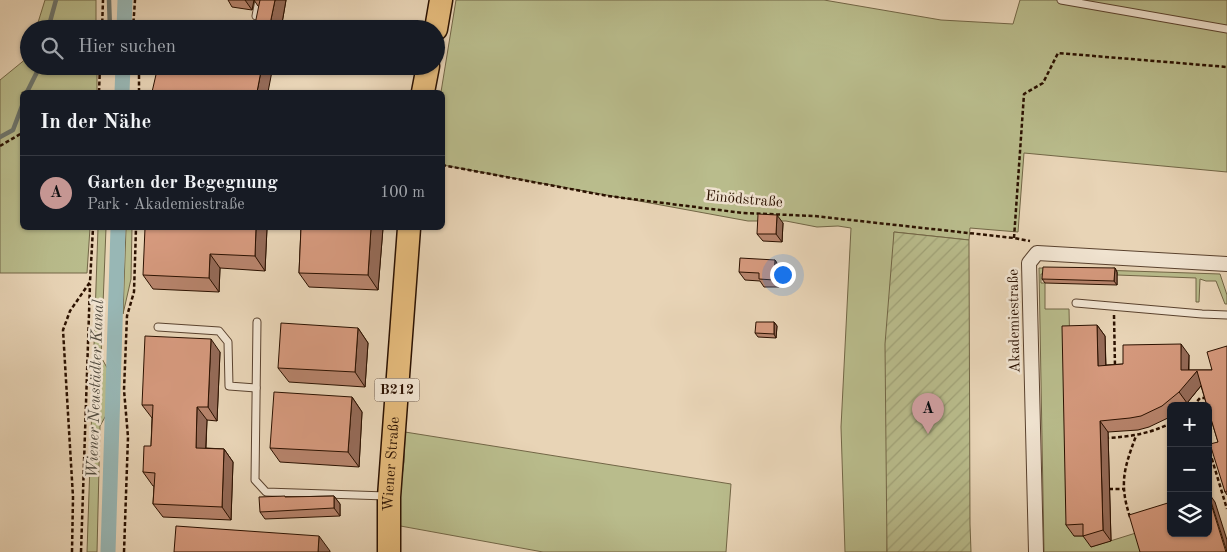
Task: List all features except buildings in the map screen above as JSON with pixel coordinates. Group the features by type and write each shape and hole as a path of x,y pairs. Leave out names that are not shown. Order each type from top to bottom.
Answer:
{"main road":[{"path":"438,20 441,0"},
{"path":"423,90 426,75"},
{"name":"Wiener Straße","path":"389,552 389,496 409,230"}],"street":[{"name":"Akademiestraße","path":"1036,552 1029,262 1036,253 1227,264"}],"lane":[{"path":"256,16 259,0"},
{"path":"1061,0 1227,29"},
{"path":"1076,303 1202,314 1227,314"},
{"path":"257,322 255,480 266,492 389,496"},
{"path":"158,327 219,331 228,342 229,386 256,388"}],"path":[{"path":"102,20 103,0"},
{"path":"134,20 135,0"},
{"path":"1014,238 1024,94 1043,83 1058,53 1227,67"},
{"path":"99,90 100,75"},
{"path":"138,90 139,75"},
{"path":"0,146 20,133"},
{"name":"Einödstraße","path":"445,166 608,196 743,213 814,216 1014,238 1033,242 1036,253"},
{"path":"81,552 93,230"},
{"path":"124,552 128,437 124,390 127,316 134,292 136,230"},
{"path":"72,552 73,497 63,330 70,311 90,282"},
{"path":"1113,306 1116,376"},
{"path":"1197,402 1200,398 1208,398"},
{"path":"1104,438 1136,436 1167,425"},
{"path":"1131,521 1123,489 1126,465 1136,436"},
{"path":"1208,447 1227,509"},
{"path":"1109,490 1123,489"}],"green space":[{"path":"45,0 96,0 96,20 39,20"},
{"path":"456,0 824,0 941,20 1013,24 1020,0 1227,0 1227,172 1024,153 1018,232 970,228 969,240 894,232 887,552 845,552 841,427 851,228 838,226 817,227 786,221 748,221 445,165 445,90 441,90"},
{"path":"20,64 20,75 97,75 97,90 20,90 20,230 90,230 87,273 0,273 0,80"},
{"path":"98,230 106,230 101,357 110,373 109,410 100,426 97,552 87,552"},
{"path":"126,230 132,230 131,279 123,314"},
{"path":"894,232 969,240 971,552 887,552 885,344"},
{"path":"1039,268 1220,274 1227,295 1227,304 1225,304 1216,281 1200,279 1199,302 1196,302 1196,278 1117,275 1117,273 1041,274 1041,283 1045,283 1045,309 1069,309 1074,536 1091,536 1091,547 1139,532 1145,552 1044,552"},
{"path":"405,432 731,484 726,552 543,552 395,525 404,462"}],"waterway":[{"path":"50,20 56,0"},
{"path":"109,0 110,20"},
{"name":"Wiener Neustädter Kanal","path":"124,20 125,0"},
{"path":"28,90 36,75"},
{"name":"Wiener Neustädter Kanal","path":"122,90 123,75"},
{"path":"0,137 13,130 20,111"},
{"name":"Wiener Neustädter Kanal","path":"108,552 118,230"}],"place":[{"name":"Garten der Begegnung","path":"928,434"}]}
